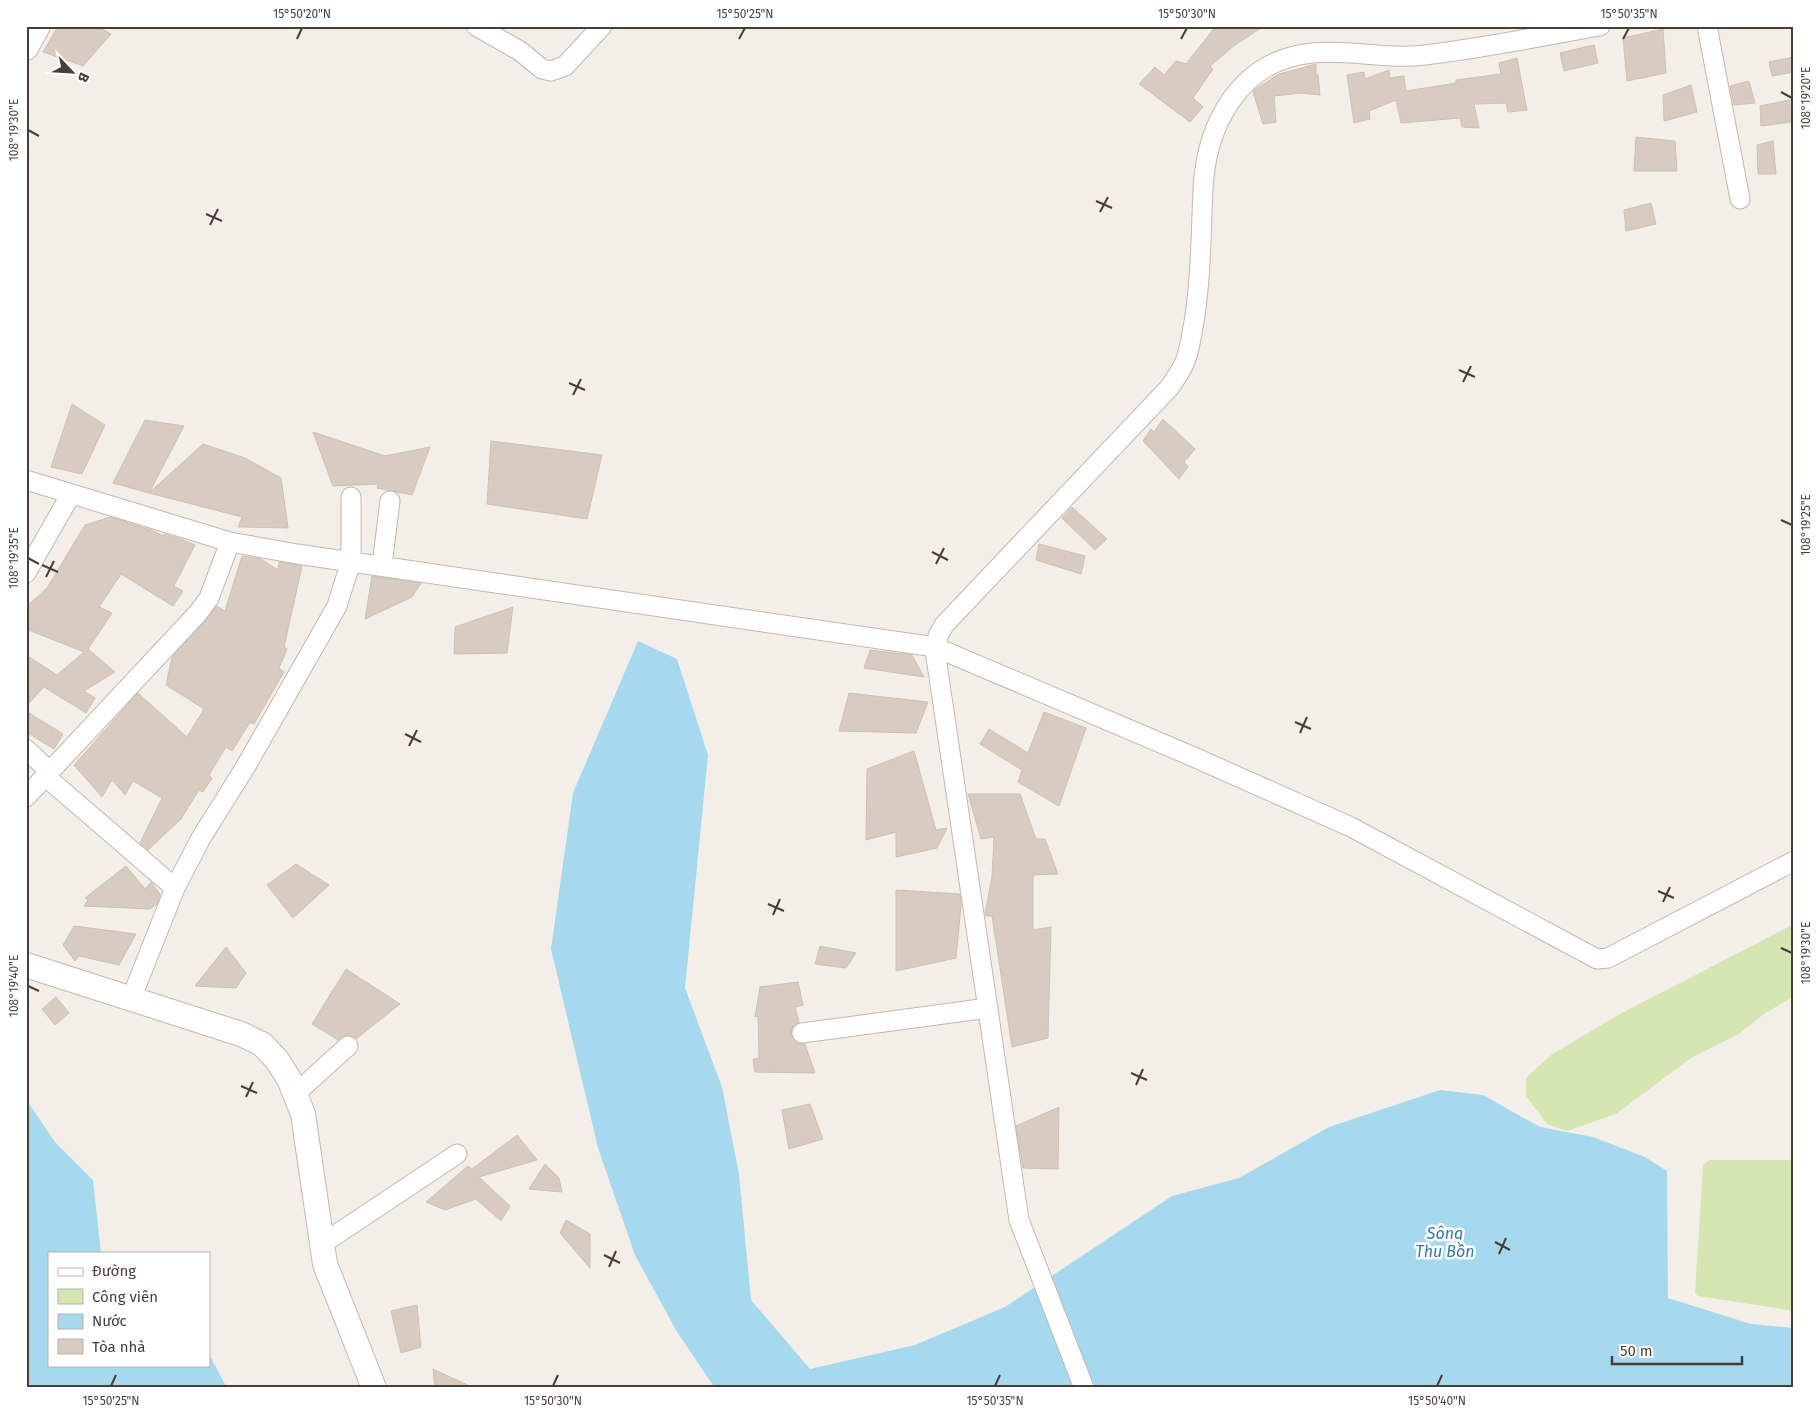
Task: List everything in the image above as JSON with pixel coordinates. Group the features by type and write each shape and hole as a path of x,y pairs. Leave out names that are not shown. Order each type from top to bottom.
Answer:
{"street":[{"path":"26,48 38,26"},
{"path":"476,26 520,51 542,68 551,72 565,66 602,26"},
{"path":"1084,1388 1037,1271 1019,1220 936,647 938,636 944,625 1169,388 1184,365 1190,344 1200,284 1203,188 1209,149 1216,126 1232,98 1264,67 1285,58 1313,53 1423,56 1600,26"},
{"path":"1707,26 1740,199"},
{"path":"26,480 230,542 297,554 936,647 1196,758 1351,827 1597,959 1608,958 1794,861"},
{"path":"26,573 71,494"},
{"path":"131,999 175,888 201,838 246,766 337,606 351,561 351,497"},
{"path":"382,565 390,501"},
{"path":"26,797 198,614 209,598 230,542"},
{"path":"26,749 47,774 175,888"},
{"path":"26,965 241,1034 262,1044 277,1060 303,1114 326,1264 374,1388"},
{"path":"802,1032 988,1008"},
{"path":"295,1094 348,1046"},
{"path":"322,1244 457,1154"}],"green space":[{"path":"1794,924 1794,996 1764,1014 1739,1034 1691,1058 1616,1114 1567,1131 1547,1124 1526,1096 1526,1078 1551,1055 1618,1015"},
{"path":"1709,1160 1794,1160 1794,1311 1698,1296 1695,1293 1703,1165"}],"water":[{"name":"Sông Thu Bồn","path":"638,641 677,659 708,755 685,988 722,1087 739,1174 751,1300 810,1369 915,1345 1005,1307 1172,1196 1239,1178 1329,1127 1440,1090 1483,1095 1540,1127 1593,1137 1645,1157 1667,1171 1668,1298 1751,1324 1794,1328 1794,1388 715,1388 677,1332 635,1255 598,1148 551,949 573,793"},
{"path":"26,1099 55,1142 93,1180 101,1252 48,1252 48,1366 210,1366 210,1356 227,1388 26,1388"}],"building":[{"path":"58,26 97,26 111,34 83,66 43,52"},
{"path":"1216,26 1264,26 1235,45 1210,66 1213,69 1193,98 1203,107 1190,122 1139,84 1155,67 1164,75 1176,61 1186,64"},
{"path":"1663,29 1666,73 1627,81 1623,38"},
{"path":"1594,45 1598,63 1564,71 1560,53"},
{"path":"1794,57 1794,72 1772,76 1769,62"},
{"path":"1517,58 1527,110 1508,112 1506,103 1474,104 1479,128 1462,127 1460,118 1401,123 1396,100 1369,111 1370,119 1354,123 1347,75 1364,72 1365,79 1389,70 1390,78 1404,76 1406,91 1456,83 1456,80 1501,74 1499,63"},
{"path":"1316,64 1320,95 1301,93 1274,96 1276,122 1263,124 1254,90 1279,74"},
{"path":"1749,81 1755,103 1734,105 1730,86"},
{"path":"1691,85 1697,112 1664,121 1663,95"},
{"path":"1794,99 1791,122 1761,126 1760,106"},
{"path":"1636,137 1675,141 1677,171 1634,171"},
{"path":"1773,141 1776,174 1758,174 1757,145"},
{"path":"1651,203 1656,224 1626,231 1624,210"},
{"path":"72,404 105,425 82,474 51,467"},
{"path":"1163,419 1195,449 1184,462 1188,467 1179,479 1143,441 1151,429 1154,432"},
{"path":"145,420 184,426 149,493 113,483"},
{"path":"313,432 385,456 430,447 412,495 377,488 378,484 333,486"},
{"path":"491,441 602,455 587,519 487,504"},
{"path":"203,444 245,458 281,478 288,528 238,527 242,517 149,493"},
{"path":"1072,507 1107,539 1095,550 1062,518"},
{"path":"110,517 195,545 174,586 183,591 173,606 121,574 99,607 112,613 88,649 115,672 84,691 95,698 86,713 44,687 26,706 26,655 57,675 84,652 26,629 26,607 47,588 85,525"},
{"path":"1039,544 1085,556 1081,574 1036,560"},
{"path":"242,556 261,559 278,570 279,562 302,566 284,647 287,649 279,668 284,672 254,724 250,722 232,751 226,747 209,775 212,778 203,792 199,790 181,819 148,850 140,843 162,798 133,781 125,795 112,780 102,797 74,765 138,693 187,737 204,709 166,685 172,657 217,606 225,611"},
{"path":"372,576 421,583 412,597 365,619"},
{"path":"513,607 507,653 454,654 455,627"},
{"path":"870,650 912,655 924,677 864,668"},
{"path":"849,693 928,702 916,733 839,731"},
{"path":"26,711 63,734 54,749 26,732"},
{"path":"1044,712 1086,728 1059,806 1018,782 1022,770 980,744 989,729 1028,753"},
{"path":"914,751 936,830 947,828 937,848 896,857 896,832 866,840 867,769"},
{"path":"968,794 1020,794 1036,839 1045,839 1058,874 1033,875 1033,930 1051,927 1048,1038 1012,1047 992,916 986,916 985,913 992,877 994,837 981,839"},
{"path":"296,864 329,885 293,918 267,885"},
{"path":"126,866 145,889 151,882 160,894 157,904 150,909 84,906 88,900 85,898"},
{"path":"896,890 960,894 961,906 956,958 896,971"},
{"path":"74,926 136,934 119,965 79,956 75,961 63,945"},
{"path":"820,946 856,953 846,968 815,964"},
{"path":"226,947 246,973 236,988 195,986"},
{"path":"346,969 400,1004 356,1039 346,1035 338,1040 312,1024"},
{"path":"798,982 803,1005 795,1007 799,1022 792,1028 791,1035 797,1043 805,1044 815,1073 755,1072 753,1059 759,1058 758,1016 755,1017 760,987"},
{"path":"56,997 69,1013 55,1025 42,1009"},
{"path":"810,1104 823,1139 789,1149 782,1110"},
{"path":"1059,1107 1058,1169 1023,1168 1016,1126"},
{"path":"517,1135 537,1160 479,1177 510,1206 501,1221 476,1199 445,1210 426,1202 468,1166 472,1169"},
{"path":"545,1164 559,1178 562,1192 529,1189"},
{"path":"566,1220 590,1234 590,1268 560,1233"},
{"path":"417,1305 421,1347 401,1353 391,1311"},
{"path":"433,1369 474,1388 435,1388"}]}
